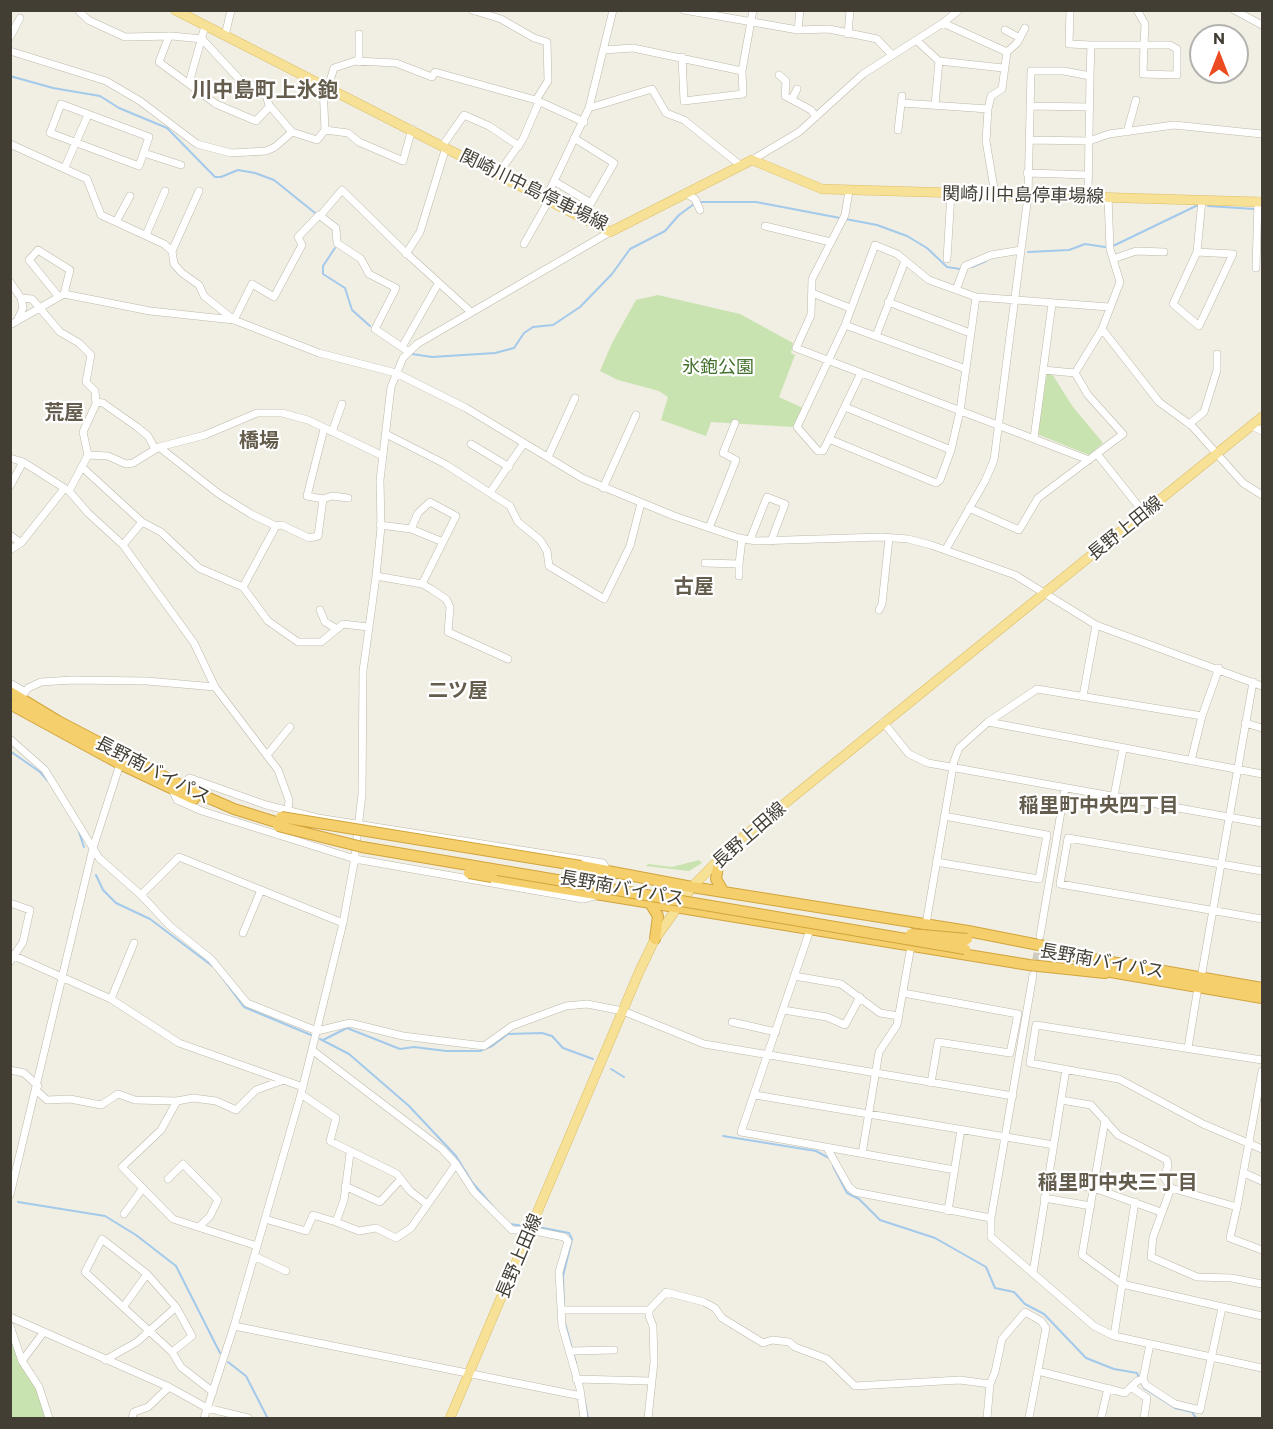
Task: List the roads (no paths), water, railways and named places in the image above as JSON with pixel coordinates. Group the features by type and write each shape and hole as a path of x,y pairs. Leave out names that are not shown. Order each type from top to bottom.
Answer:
{"highway":[{"name":"長野南バイパス","path":"10,692 122,760 179,786 223,805 351,840 889,932 966,944 1051,950 1263,998"},
{"name":"長野南バイパス","path":"281,819 313,836 415,856 966,944 1105,973 1263,988"},
{"path":"281,819 581,866 692,887 926,924 1048,947 1051,950"},
{"path":"313,836 317,840 366,852 492,877 1029,965 1105,973"},
{"path":"719,860 716,879 723,891"},
{"path":"612,897 626,893 627,880 622,874"},
{"path":"650,903 658,916 655,939"}],"main road":[{"name":"関崎川中島停車場線","path":"175,10 412,129 609,232 752,160 822,189 1260,202"},
{"name":"長野上田線","path":"450,1419 655,939 692,887 719,860 883,722 1263,417"}],"street":[{"path":"78,10 88,20 124,37 169,36 202,39 240,80 265,92 270,106 292,132 317,140 325,130 325,86 334,68 359,62 396,63 432,77 435,72 537,101 584,122"},
{"path":"225,36 231,10"},
{"path":"472,10 501,19 534,38 547,42 549,81 537,101 519,146 498,174"},
{"path":"524,244 548,199 574,138 584,122 613,10"},
{"path":"684,10 798,30 829,29 877,39 891,54"},
{"path":"682,57 684,101 743,94 742,71 753,10"},
{"path":"798,30 800,10"},
{"path":"848,34 850,10"},
{"path":"752,160 799,132 863,74 891,54 943,23 959,10"},
{"path":"1071,10 1069,44 1091,45 1144,45 1170,45 1177,49 1177,75 1143,74 1144,45 1145,24 1137,10"},
{"path":"1234,10 1263,25"},
{"path":"10,37 20,18"},
{"path":"943,23 1007,52"},
{"path":"189,82 205,26"},
{"path":"995,194 986,141 988,109 991,96 1002,89 1007,52 1020,38 1025,28"},
{"path":"1005,30 1020,38"},
{"path":"358,34 359,62"},
{"path":"169,36 159,62 189,82 216,105 248,120 256,121 270,106"},
{"path":"916,40 939,61 1004,68"},
{"path":"1088,196 1091,45"},
{"path":"604,50 633,48 742,71"},
{"path":"10,51 106,81 140,101 197,144 231,153 266,151 275,147 292,132"},
{"path":"934,105 939,61"},
{"path":"946,549 985,481 993,460 1028,196 1031,71 1064,71 1090,76"},
{"path":"779,75 787,79 785,96 811,110 816,117"},
{"path":"589,108 652,89 666,113 684,120 740,165"},
{"path":"792,99 797,89"},
{"path":"898,130 902,99 934,105 988,109"},
{"path":"1127,132 1136,100"},
{"path":"61,104 149,137 139,166 75,145 50,133 61,104"},
{"path":"1030,106 1090,106"},
{"path":"64,167 88,115"},
{"path":"406,254 420,232 444,146 464,115 489,126 519,146"},
{"path":"1029,140 1089,141 1174,124 1263,134"},
{"path":"325,130 348,133 359,142 403,161 412,129"},
{"path":"554,181 591,203 614,163 574,138"},
{"path":"10,144 87,179 97,210 116,222 164,244 172,251"},
{"path":"144,153 181,165"},
{"path":"1028,173 1089,175"},
{"path":"234,320 252,284 274,297 302,245 298,237 342,190 406,254 471,312"},
{"path":"146,235 165,191"},
{"path":"200,191 172,251 174,264 199,285 204,296 234,320"},
{"path":"849,191 843,218 812,279 811,315 796,348 860,375 1089,460"},
{"path":"685,193 698,205"},
{"path":"947,259 951,193"},
{"path":"116,222 130,196"},
{"path":"1074,373 1102,329 1120,282 1110,249 1108,197"},
{"path":"1197,252 1233,255 1199,326 1173,304 1197,252 1202,200"},
{"path":"1256,268 1260,202"},
{"path":"320,216 336,228 337,243 361,259 369,274 396,288 375,329 409,352"},
{"path":"765,226 831,242"},
{"path":"204,1419 234,1326 302,1090 343,922 355,859 362,794 363,671 376,576 380,525 380,480 391,387 396,373 417,344 609,232"},
{"path":"860,375 830,439 823,451 818,451 797,427 845,325 875,245 897,254 929,280 976,297 1109,307"},
{"path":"38,250 70,270 62,296 29,260 38,250"},
{"path":"956,290 965,266 991,255 1021,250"},
{"path":"1113,259 1136,250 1164,252"},
{"path":"876,336 905,261"},
{"path":"10,282 21,298 23,308 14,323"},
{"path":"402,347 438,284"},
{"path":"812,292 850,308"},
{"path":"14,323 62,296 150,311 234,320 319,353 396,373 466,408 603,488 710,528 746,539 771,541 889,538 908,539 946,549 1015,575 1096,625 1219,668 1263,686"},
{"path":"830,439 936,483 940,480 951,450 960,411 976,297"},
{"path":"10,550 21,543 83,468 88,455 83,432 95,409 96,402 95,391 86,382 91,355 79,343 60,332 32,299 21,298"},
{"path":"888,302 970,333"},
{"path":"1034,438 1052,304"},
{"path":"845,325 966,369"},
{"path":"1102,329 1148,391 1189,424 1244,483 1263,495"},
{"path":"1189,424 1204,412 1217,370 1217,354"},
{"path":"1043,370 1074,373"},
{"path":"969,508 1019,530 1038,498 1123,434 1088,395 1074,373"},
{"path":"548,457 574,399"},
{"path":"96,402 103,403 137,427 157,448 219,494 276,526 282,525 309,538 318,537 323,499"},
{"path":"332,432 342,404"},
{"path":"845,407 951,450"},
{"path":"88,455 108,456 126,464 157,448 205,435 257,413 282,413 308,420 383,456"},
{"path":"603,488 636,415"},
{"path":"710,528 736,460 723,453 735,423"},
{"path":"1252,426 1263,432"},
{"path":"324,429 307,496 323,499 332,496 348,498"},
{"path":"386,434 490,491 510,506 518,522 540,540 547,551 549,566 604,598 630,546 641,503"},
{"path":"490,491 509,467 524,442"},
{"path":"471,444 509,467"},
{"path":"1097,454 1144,513"},
{"path":"10,458 23,462 66,490 87,513 123,545 194,643 215,687 267,755 285,784 281,819"},
{"path":"10,486 23,462"},
{"path":"83,468 141,522 161,532 199,568 243,587 268,621 298,642 321,642 343,624 368,627"},
{"path":"739,576 739,564 746,539 767,497 784,504 771,541"},
{"path":"411,529 418,513 430,502 456,516 422,584"},
{"path":"123,545 141,522"},
{"path":"380,525 411,529 443,542"},
{"path":"243,587 276,526"},
{"path":"10,535 21,543"},
{"path":"879,610 882,604 889,538"},
{"path":"705,562 739,564"},
{"path":"376,576 422,584 446,599 450,607 448,632 508,659"},
{"path":"320,610 325,622 337,628"},
{"path":"1083,696 1096,625"},
{"path":"1191,761 1202,716 1219,668"},
{"path":"10,683 19,698 41,682 72,680 147,681 215,687"},
{"path":"1188,1048 1253,682"},
{"path":"926,924 952,767 959,748 988,722 1037,689 1202,716"},
{"path":"883,722 909,754 928,763 1263,823"},
{"path":"988,722 1263,774"},
{"path":"1245,723 1263,728"},
{"path":"267,755 290,727"},
{"path":"10,740 45,770 99,858 141,895 170,926 211,959 247,1003 317,1030 350,1023 403,1036 484,1046 512,1026 566,1006 587,1004 623,1011 704,1044 1013,1096"},
{"path":"1114,796 1123,749"},
{"path":"10,1195 93,848 122,760"},
{"path":"598,895 583,899 355,859 201,811 177,800 179,786 190,778 266,805 281,819 359,824 603,863 608,871"},
{"path":"1040,936 1065,788"},
{"path":"936,862 1039,879 1047,835 944,816"},
{"path":"1263,871 1068,838 1060,884 1263,919"},
{"path":"141,895 179,857 343,922"},
{"path":"243,933 261,890"},
{"path":"10,903 30,910 23,942 12,957 111,999 179,1043 281,1080 302,1090 336,1118 330,1141 350,1153 397,1174 400,1180 427,1204"},
{"path":"810,930 741,1132 955,1170"},
{"path":"111,999 134,943"},
{"path":"862,1154 879,1052 897,1025 911,946"},
{"path":"1033,975 1007,1137 991,1218 991,1237 1094,1326 1114,1336 1263,1368"},
{"path":"794,976 841,984 880,1012 899,1016"},
{"path":"903,993 1018,1014 1011,1053 938,1042 931,1083"},
{"path":"783,1010 827,1017 845,1024 860,997"},
{"path":"732,1023 776,1032"},
{"path":"1263,1060 1036,1025 1030,1063 1119,1079 1203,1124 1263,1149"},
{"path":"312,1050 442,1149 456,1164 474,1192 512,1230 530,1230 564,1237 568,1241 559,1272 564,1310 562,1326 572,1350 584,1419"},
{"path":"1033,1273 1066,1069"},
{"path":"10,1070 24,1073 47,1100 70,1099 101,1105 118,1094 135,1100 177,1101 193,1098 216,1101 236,1110 256,1090 281,1080"},
{"path":"1263,1071 1260,1105 1248,1143 1230,1238 1263,1250"},
{"path":"755,1095 1054,1145"},
{"path":"1061,1100 1091,1105 1118,1134 1167,1160 1168,1166 1164,1177 1171,1188"},
{"path":"177,1101 161,1130 122,1167 173,1219 257,1246"},
{"path":"1105,1120 1082,1255 1122,1284 1263,1316"},
{"path":"948,1210 961,1129"},
{"path":"827,1148 849,1187 855,1192 991,1218"},
{"path":"336,1222 350,1153"},
{"path":"168,1179 183,1164 218,1200 210,1216 199,1227"},
{"path":"265,1219 306,1231 312,1215 359,1230 376,1228 396,1238 411,1228 456,1164"},
{"path":"1244,1173 1263,1181"},
{"path":"1047,1179 1094,1188 1161,1212"},
{"path":"345,1186 381,1202 400,1180"},
{"path":"124,1214 143,1188"},
{"path":"1171,1188 1181,1188 1237,1207"},
{"path":"1171,1188 1153,1237 1151,1257 1197,1276 1232,1278 1263,1284"},
{"path":"1044,1198 1091,1206"},
{"path":"1114,1336 1135,1202"},
{"path":"172,1352 192,1336 176,1307 147,1274 102,1239 86,1272 172,1352 181,1367 213,1392"},
{"path":"254,1257 286,1271"},
{"path":"124,1306 147,1274"},
{"path":"564,1310 650,1310 666,1292 697,1299 715,1308 722,1318 763,1343 772,1340 789,1342 795,1347 827,1359 855,1386 960,1380 990,1384"},
{"path":"105,1360 150,1332 176,1307"},
{"path":"1140,1380 1176,1404 1200,1410 1222,1308"},
{"path":"648,1419 654,1339 650,1310"},
{"path":"987,1419 990,1384 1002,1339 1025,1312 1041,1321 1046,1328 1029,1419"},
{"path":"10,1317 169,1388 207,1408 248,1419"},
{"path":"10,1326 22,1360 39,1387 49,1419"},
{"path":"234,1326 581,1396"},
{"path":"22,1360 43,1333"},
{"path":"1038,1371 1125,1393 1140,1380 1150,1344"},
{"path":"572,1350 614,1350"},
{"path":"578,1379 650,1381"},
{"path":"1131,1387 1147,1398 1144,1419"},
{"path":"132,1419 134,1412 148,1407 169,1388"},
{"path":"1101,1419 1108,1388"}],"waterway":[{"path":"10,76 53,88 100,96 119,108 167,128 215,177 238,170 255,173 274,180 315,213"},
{"path":"699,202 756,202 877,225 907,236 927,248 947,267 960,269"},
{"path":"412,354 432,357 495,353 514,348 524,333 533,327 553,325 580,307 612,274 630,249 665,231 679,215 694,204"},
{"path":"1113,246 1198,205"},
{"path":"1208,206 1254,209"},
{"path":"1028,252 1069,250 1085,244 1105,247"},
{"path":"335,248 323,266 323,274 345,288 352,310 370,326"},
{"path":"972,267 986,261"},
{"path":"10,751 40,772 48,781"},
{"path":"78,829 84,847"},
{"path":"96,875 103,890 116,903 150,919 215,968 244,1007 311,1035"},
{"path":"323,1040 347,1028 400,1049 414,1047 446,1051 480,1051 492,1046 508,1034 542,1033 552,1036 563,1048 593,1059"},
{"path":"320,1039 349,1054 409,1106 456,1156 472,1182 495,1209"},
{"path":"611,1069 624,1077"},
{"path":"723,1136 816,1151 829,1158"},
{"path":"833,1166 847,1193 859,1199 880,1220 935,1238 986,1267 995,1288 1014,1292 1025,1304 1044,1314 1086,1358 1114,1369 1137,1373 1144,1388 1175,1408 1192,1412 1196,1418"},
{"path":"18,1202 105,1216 136,1235 176,1266 220,1353"},
{"path":"510,1224 524,1226"},
{"path":"538,1227 569,1233 572,1239 563,1276 564,1308"},
{"path":"565,1323 576,1363"},
{"path":"228,1362 246,1376 267,1417"},
{"path":"583,1392 588,1418"}],"tunnel":[{"path":"1034,970 1040,936"}],"district":[{"name":"川中島町上氷鉋","path":"265,90"},
{"name":"荒屋","path":"64,412"},
{"name":"橋場","path":"259,440"},
{"name":"古屋","path":"694,586"},
{"name":"二ツ屋","path":"458,690"},
{"name":"稲里町中央四丁目","path":"1099,805"},
{"name":"稲里町中央三丁目","path":"1118,1182"}],"park label":[{"name":"氷鉋公園","path":"718,367"}]}
